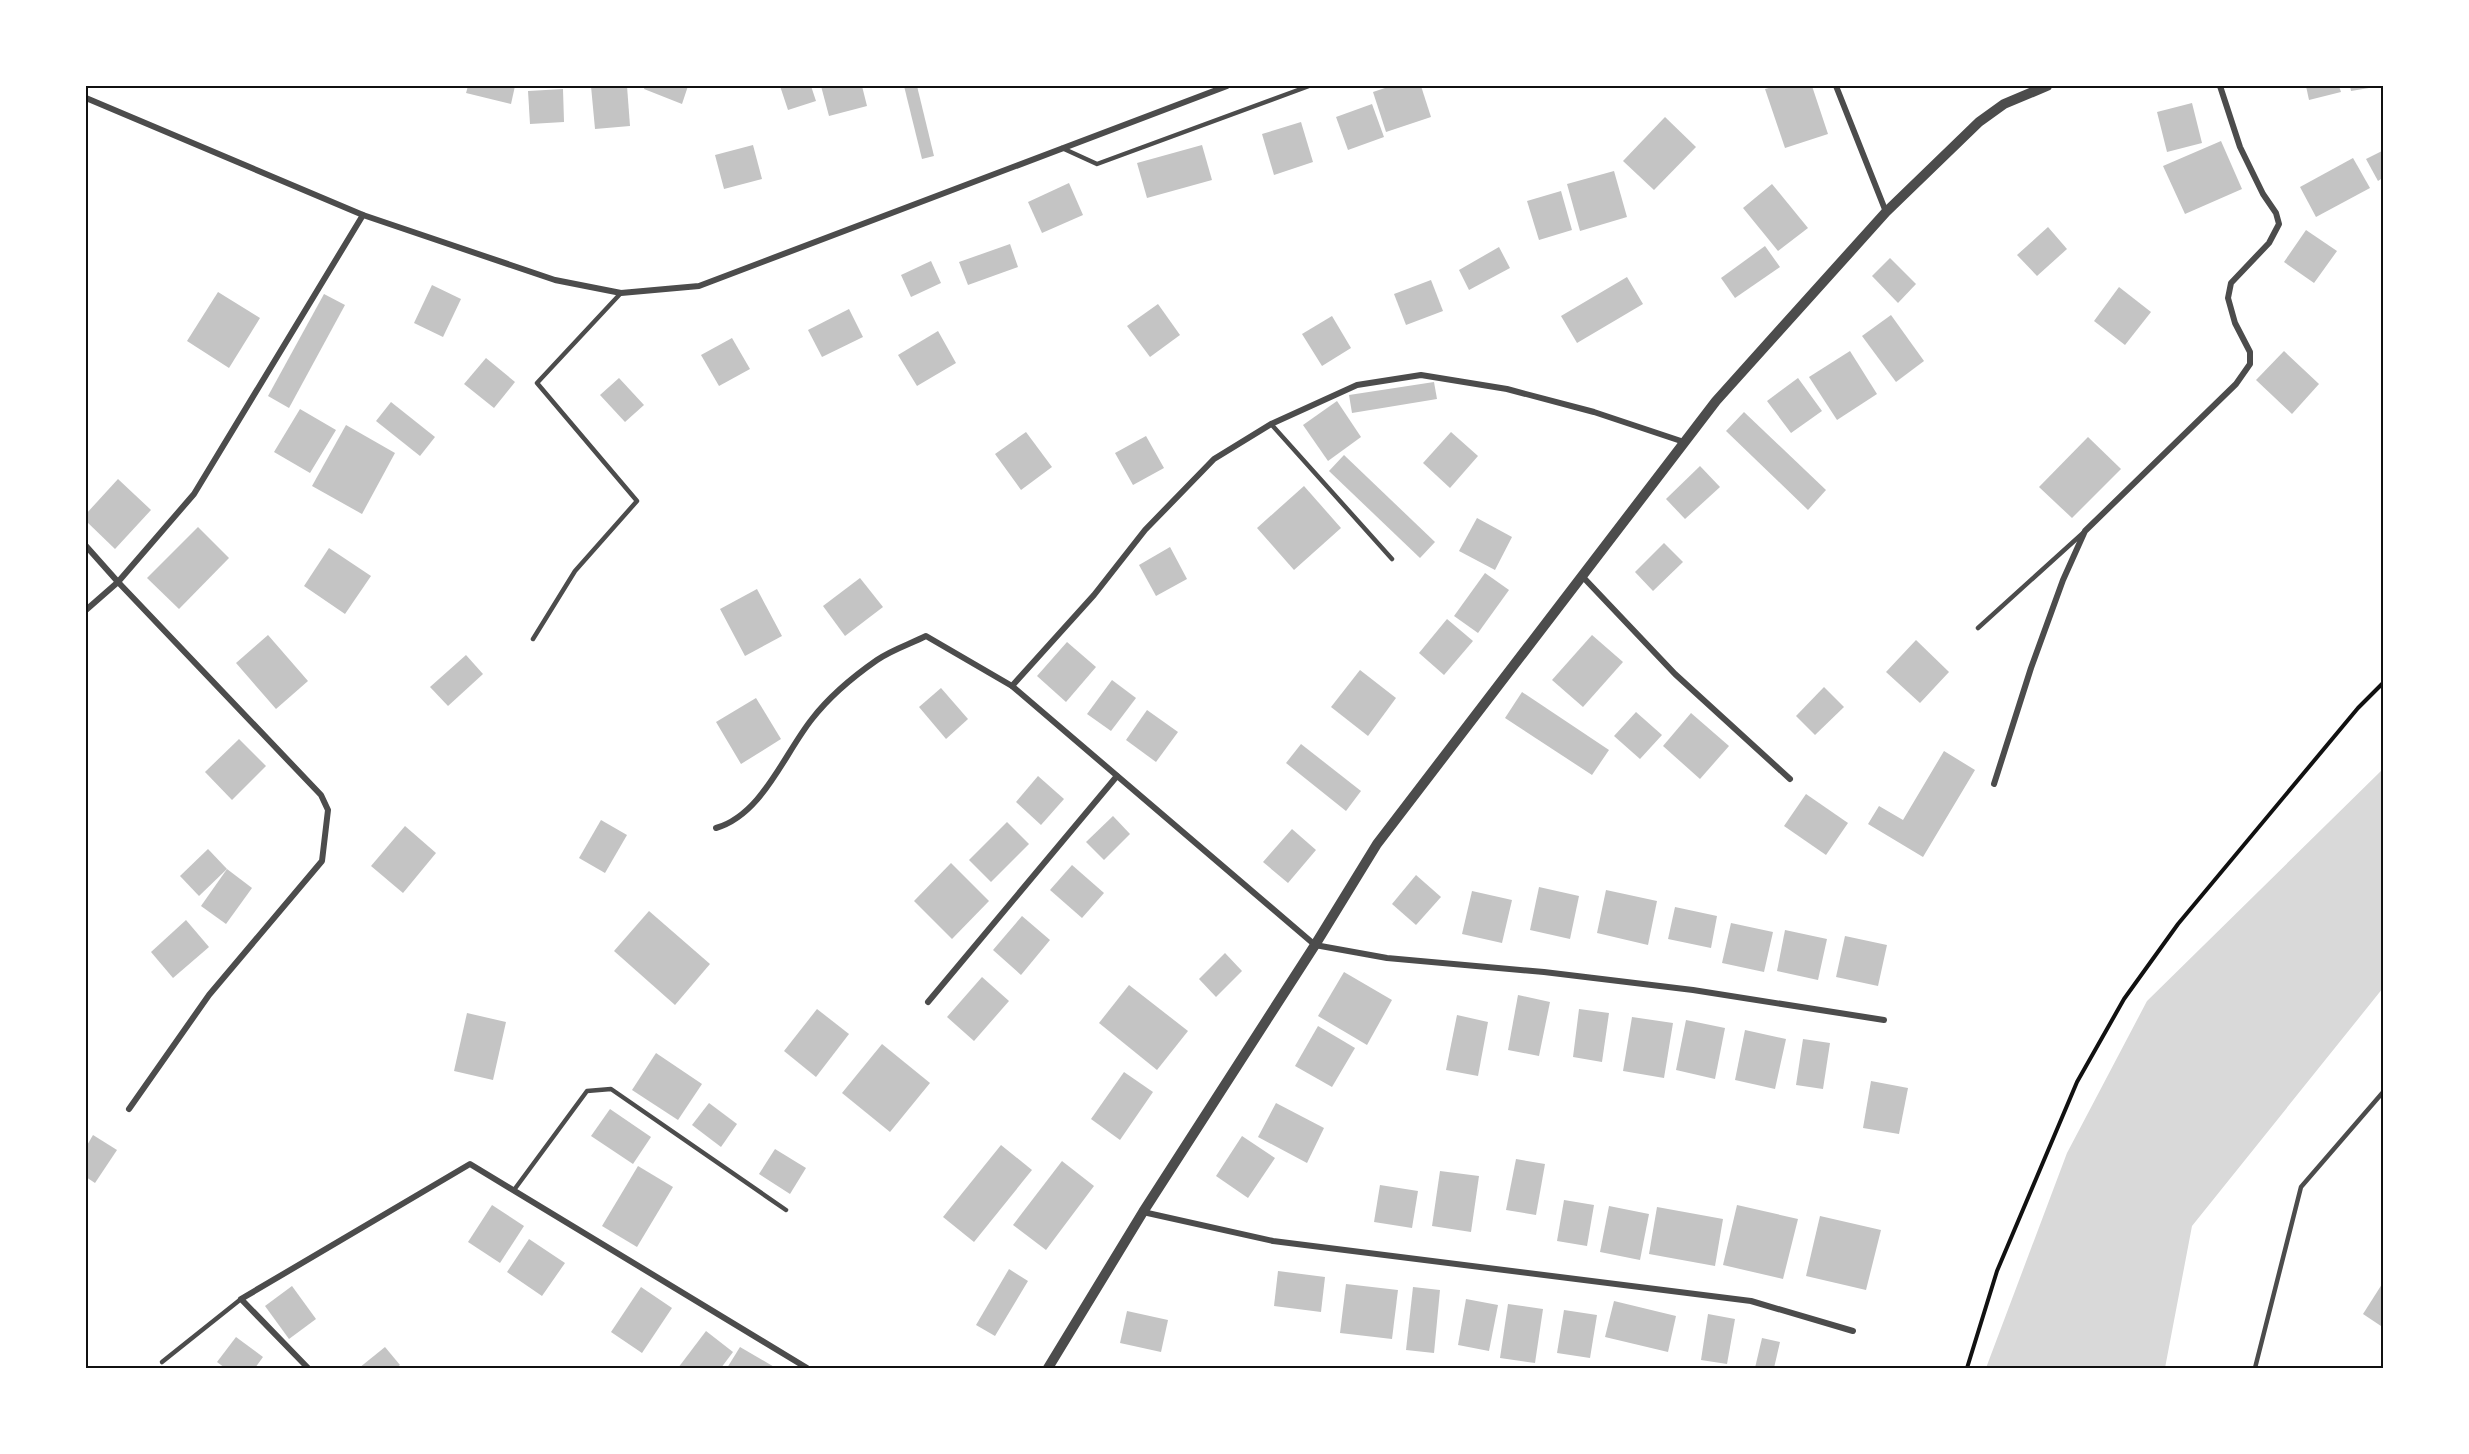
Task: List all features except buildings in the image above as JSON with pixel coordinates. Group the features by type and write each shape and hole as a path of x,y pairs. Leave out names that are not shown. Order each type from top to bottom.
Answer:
{"street":[{"path":"86,98 363,215 555,280 621,293 699,286 1227,86"},
{"path":"1836,86 1886,212"},
{"path":"1048,1368 1143,1212 1315,945 1377,844 1684,442 1716,401 1886,212 1979,122 2004,104 2047,86"},
{"path":"1994,784 2035,657 2063,580 2085,531 2236,384 2250,364 2250,352 2235,323 2228,298 2231,283 2268,243 2279,224 2276,213 2263,194 2240,147 2220,86"},
{"path":"86,610 118,582 194,494 363,215"},
{"path":"1012,686 1094,595 1145,530 1214,459 1271,424 1357,385 1421,375 1507,389 1594,412 1684,442"},
{"path":"86,546 321,795 328,810 322,861 209,995 129,1108"},
{"path":"1582,576 1675,674 1790,779"},
{"path":"716,828 730,824 754,803 812,718 846,685 878,659 926,636 1012,686 1315,945 1387,958 1544,972 1693,990 1884,1020"},
{"path":"928,1002 1117,776"},
{"path":"308,1368 241,1299 470,1164 807,1368"},
{"path":"1143,1212 1273,1241 1751,1301 1853,1331"}],"lane":[{"path":"1062,148 1097,164 1309,86"},
{"path":"533,639 574,571 637,501 537,383 621,293"},
{"path":"1271,424 1392,559"},
{"path":"1978,628 2085,531"},
{"path":"514,1190 586,1091 611,1089 786,1210"},
{"path":"2255,1368 2301,1187 2384,1091"},
{"path":"162,1362 241,1299"}],"path":[{"path":"1966,1368 1996,1271 2077,1082 2124,999 2178,924 2358,708 2384,682"}],"shaded area":[{"path":"2383,769 2383,988 2192,1226 2165,1368 1986,1368 2067,1153 2147,1001"}]}
